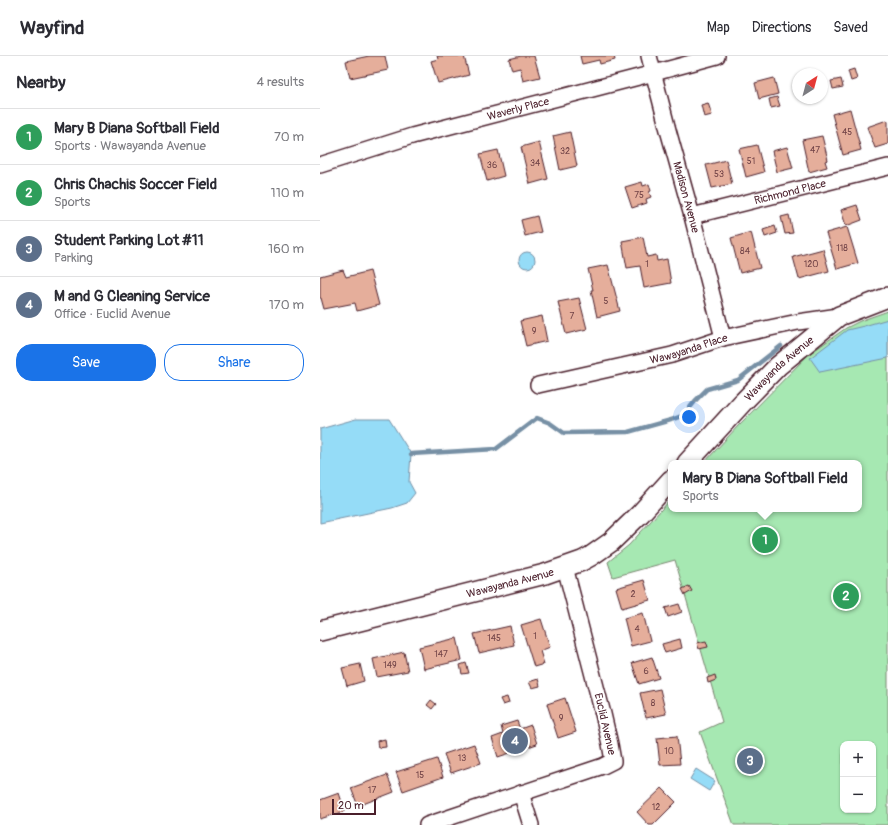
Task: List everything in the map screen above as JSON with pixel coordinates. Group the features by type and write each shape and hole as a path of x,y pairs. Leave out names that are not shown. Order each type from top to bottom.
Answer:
{"street":[{"name":"Madison Avenue","path":"650,56 723,338"},
{"name":"Waverly Place","path":"320,165 412,136 654,74 716,56"},
{"name":"Richmond Place","path":"692,216 888,167"},
{"name":"Wawayanda Avenue","path":"690,460 778,366 839,316 888,297"},
{"name":"Wawayanda Place","path":"538,385 672,355 723,338 798,322 839,316"},
{"name":"Wawayanda Avenue","path":"320,631 545,574 582,561 607,546 640,514 668,483"},
{"name":"Euclid Avenue","path":"427,825 604,766 613,761 603,714 565,567"},
{"path":"521,793 531,825"}],"green space":[{"path":"888,311 888,825 734,825 700,732 722,722 675,560 613,577 608,562 629,545 668,502 668,512 862,512 862,460 707,460 809,354 846,328 860,321"}],"water":[{"path":"524,252 530,252 535,257 533,266 530,268 524,268 519,263 519,257"},
{"path":"888,319 888,358 820,372 810,358 847,330"},
{"path":"356,419 389,419 411,454 409,482 415,493 407,503 392,508 320,523 320,429"},
{"path":"696,769 715,781 709,791 690,779"}],"building":[{"path":"369,56 385,56 388,70 350,78 346,61"},
{"path":"437,56 464,56 469,75 438,83 431,61 438,59"},
{"path":"521,56 534,56 540,77 523,81 520,68 512,70 509,59"},
{"path":"580,56 614,56 615,60 600,64 599,60 582,64"},
{"path":"854,69 857,79 851,81 848,71"},
{"path":"774,78 778,94 759,99 755,83"},
{"path":"841,79 843,87 833,89 831,81"},
{"path":"777,97 780,106 771,108 769,99"},
{"path":"708,103 712,115 704,117 701,105"},
{"path":"850,109 861,150 843,155 832,114"},
{"path":"887,120 888,144 875,148 867,127"},
{"path":"570,132 577,166 560,170 553,136"},
{"path":"822,136 828,160 825,161 827,167 809,172 802,140"},
{"path":"539,142 548,179 530,184 521,147"},
{"path":"757,145 764,172 746,177 739,149"},
{"path":"787,147 793,168 777,172 772,151"},
{"path":"498,150 504,176 487,181 480,154"},
{"path":"726,160 732,184 712,188 706,165"},
{"path":"642,182 643,186 649,184 651,191 649,192 651,197 646,199 647,203 632,208 625,187"},
{"path":"857,205 862,220 846,226 841,210"},
{"path":"789,215 793,233 785,234 781,217"},
{"path":"537,216 541,232 525,236 521,220"},
{"path":"775,226 777,233 765,237 763,230"},
{"path":"847,227 858,263 837,269 826,233"},
{"path":"751,232 760,268 740,273 731,238"},
{"path":"643,237 647,257 656,255 657,261 667,259 671,283 644,288 640,266 627,268 622,241"},
{"path":"823,249 829,271 799,279 793,257"},
{"path":"608,265 620,311 597,317 588,269"},
{"path":"343,270 346,277 370,271 379,305 357,311 355,303 324,309 320,298 320,276"},
{"path":"579,298 587,329 566,334 558,302"},
{"path":"542,316 547,341 526,346 520,321"},
{"path":"644,580 650,600 622,608 616,588"},
{"path":"689,586 692,591 685,595 682,589"},
{"path":"679,604 682,612 668,617 665,608"},
{"path":"643,613 650,641 631,646 624,618"},
{"path":"541,619 550,647 540,651 544,664 534,667 521,625"},
{"path":"510,626 514,645 479,653 474,634"},
{"path":"457,638 462,660 424,669 419,647"},
{"path":"680,639 682,648 665,653 662,644"},
{"path":"706,641 708,647 699,649 697,643"},
{"path":"404,652 408,671 377,677 373,659"},
{"path":"652,657 659,678 639,684 632,663"},
{"path":"466,663 469,673 462,674 460,665"},
{"path":"360,664 364,681 347,686 342,668"},
{"path":"715,675 716,680 708,683 707,678"},
{"path":"538,679 540,686 532,688 529,682"},
{"path":"660,689 666,714 646,718 640,693"},
{"path":"507,697 509,703 503,705 500,699"},
{"path":"565,698 576,732 558,738 547,704"},
{"path":"431,700 436,704 432,709 427,705"},
{"path":"517,721 520,729 531,725 537,744 498,757 492,738 503,734 501,726"},
{"path":"677,736 680,764 660,765 657,738"},
{"path":"385,739 386,747 378,748 377,741"},
{"path":"474,744 481,763 451,773 444,754"},
{"path":"437,759 443,777 403,791 396,772"},
{"path":"387,775 394,792 358,806 351,788"},
{"path":"662,788 676,802 653,825 649,825 637,812"},
{"path":"339,793 345,811 320,819 320,800"}],"waterway":[{"path":"411,454 496,449 537,418 550,423 564,433 628,432 671,420 684,415 707,389 738,380 781,346"}],"place":[{"name":"Mary B Diana Softball Field","path":"765,540"},
{"name":"Chris Chachis Soccer Field","path":"846,596"},
{"name":"M and G Cleaning Service","path":"515,741"},
{"name":"Student Parking Lot #11","path":"750,761"}]}
